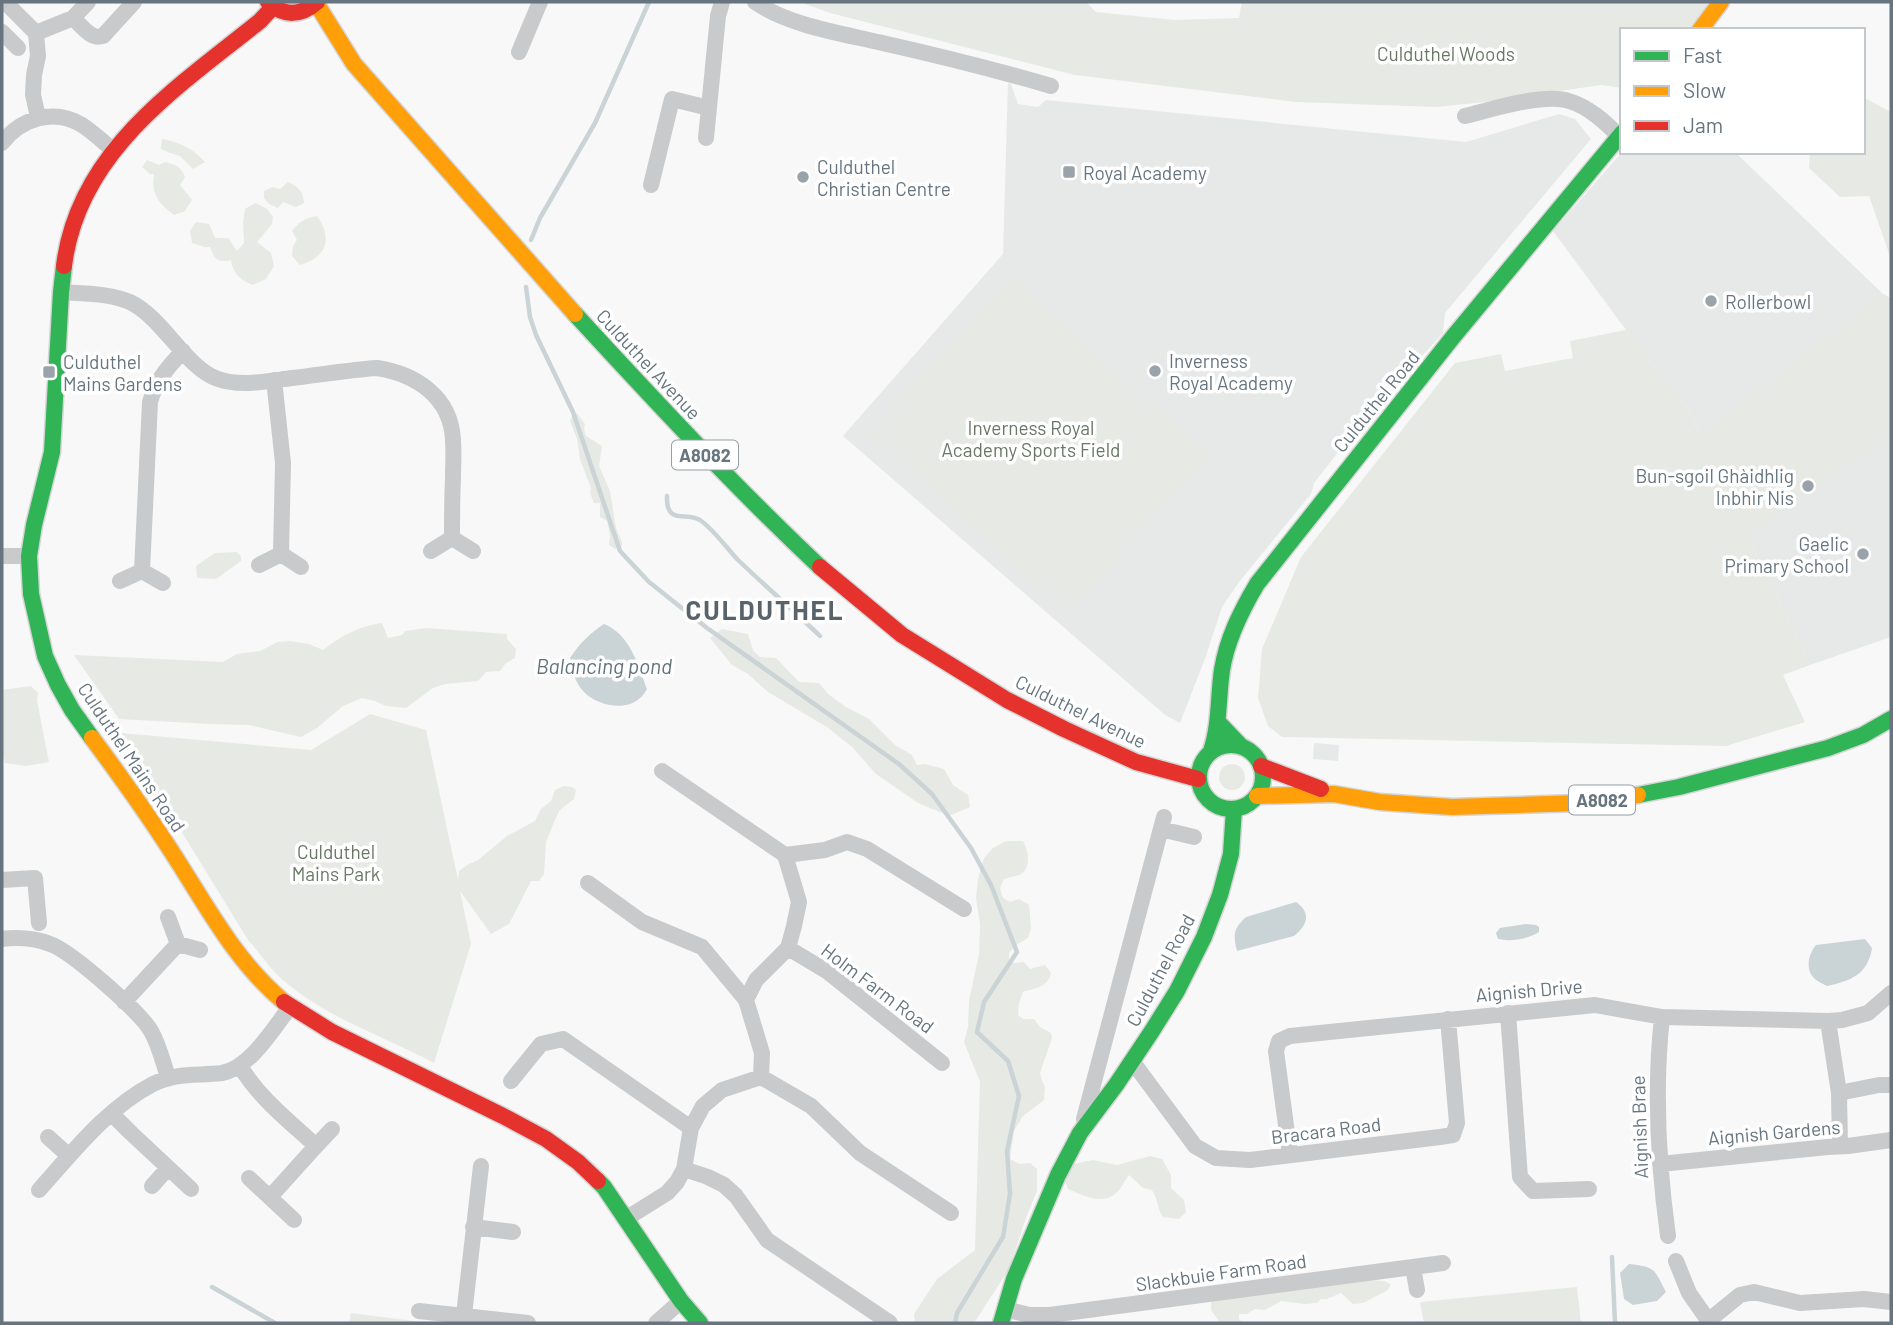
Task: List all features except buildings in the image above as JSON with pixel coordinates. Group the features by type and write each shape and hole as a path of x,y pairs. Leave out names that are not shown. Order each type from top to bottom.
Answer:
{"main road":[{"name":"Culduthel Avenue","path":"270,5 290,14 309,10 316,2 355,64 538,274 688,438 757,508 860,603 902,635 1007,700 1136,762 1198,779"},
{"path":"1702,28 1721,2"},
{"name":"Culduthel Mains Road","path":"270,5 246,33 158,104 113,150 96,174 67,242 61,292 52,452 29,556 30,594 42,645 58,685 72,710 143,806 237,954 266,987 290,1007 373,1053 546,1139 578,1162 604,1187 681,1301 701,1323"},
{"name":"Culduthel Road","path":"1210,751 1218,734 1222,681 1230,638 1244,604 1257,584 1454,337 1620,135"},
{"name":"A8082","path":"1241,746 1252,752 1261,766 1334,794 1380,802 1452,807 1580,803 1679,787 1828,748 1863,735 1891,719"},
{"path":"1219,723 1241,746"},
{"name":"A8082","path":"1863,735 1891,734"},
{"path":"1234,809 1223,808 1209,800 1198,779 1201,764 1210,751 1223,745 1241,746"},
{"path":"1257,796 1263,780 1261,766"},
{"name":"A8082","path":"1234,809 1244,806 1257,796 1334,794"},
{"name":"Culduthel Road","path":"1003,1316 1014,1279 1058,1175 1080,1133 1132,1061 1177,991 1204,937 1220,895 1231,854 1234,809"}],"street":[{"path":"36,33 81,7 93,36 99,38 134,2"},
{"path":"519,52 540,2"},
{"path":"706,138 718,16 722,2"},
{"path":"755,2 765,9 817,27 987,67 1051,86"},
{"path":"6,8 36,33 38,56 33,95 38,117"},
{"path":"2,32 18,48"},
{"path":"1465,116 1548,98 1567,100 1590,111 1620,133"},
{"path":"651,186 672,99 709,108"},
{"path":"2,143 14,128 38,117 58,117 81,124 113,150"},
{"path":"61,292 104,295 130,303 154,320 200,368 215,378 233,383 377,368 410,377 425,386 447,414 454,438 452,538"},
{"path":"142,570 150,402 164,370 183,351"},
{"path":"274,380 283,463 281,554"},
{"path":"430,551 452,538"},
{"path":"452,538 472,551"},
{"path":"259,565 281,554"},
{"path":"281,554 301,567"},
{"path":"2,556 29,556"},
{"path":"120,581 142,570"},
{"path":"142,570 163,583"},
{"path":"662,771 785,855 799,902 788,948 756,980 746,1000"},
{"name":"Culduthel Road","path":"1080,1133 1162,823 1194,837"},
{"path":"785,855 824,850 847,842 867,849 964,909"},
{"path":"2,880 36,878 39,923"},
{"path":"588,883 642,922 702,947 746,1000 762,1054 761,1077"},
{"path":"168,917 178,944"},
{"path":"2,939 34,939 53,945 82,965 151,1030 168,1077"},
{"path":"178,944 200,950"},
{"path":"124,1002 178,944"},
{"name":"Holm Farm Road","path":"788,948 828,972 942,1063"},
{"name":"Aignish Drive","path":"1290,1155 1276,1051 1279,1041 1290,1036 1595,1005 1662,1017 1842,1020 1868,1013 1891,993"},
{"path":"39,1190 69,1156 137,1093 168,1077 223,1073 240,1066 254,1053 290,1007"},
{"path":"1508,1013 1520,1177 1533,1191 1589,1189"},
{"name":"Aignish Brae","path":"1662,1017 1658,1055 1660,1164 1668,1236"},
{"name":"Bracara Road","path":"1132,1061 1195,1146 1216,1158 1231,1161 1250,1160 1453,1135 1457,1124 1448,1019"},
{"name":"Aignish Gardens","path":"1828,1021 1839,1093 1891,1085"},
{"path":"511,1081 541,1044 563,1039 691,1128"},
{"path":"240,1066 252,1086 267,1102 316,1146"},
{"path":"627,1218 667,1193 677,1182 684,1169 691,1128 703,1106 722,1090 761,1077 811,1106 860,1153 951,1213"},
{"path":"1839,1093 1840,1146"},
{"path":"112,1114 191,1189"},
{"path":"270,1197 332,1129"},
{"path":"48,1137 69,1156"},
{"name":"Aignish Gardens","path":"1660,1164 1891,1140"},
{"path":"464,1315 481,1166"},
{"path":"152,1186 169,1168"},
{"path":"684,1169 724,1185 736,1196 767,1240 890,1323"},
{"path":"249,1178 294,1220"},
{"path":"473,1227 513,1233"},
{"path":"1676,1261 1689,1293 1709,1322 1740,1295 1754,1292 1801,1303 1864,1299 1891,1302"},
{"name":"Slackbuie Farm Road","path":"1003,1316 1097,1317 1443,1263"},
{"path":"1413,1267 1417,1290"},
{"path":"656,1323 681,1301"},
{"path":"419,1311 528,1323"}],"shaded area":[{"name":"Inverness Royal Academy","path":"1008,83 1011,84 1018,104 1038,107 1046,100 1466,142 1559,114 1575,119 1591,139 1445,313 1443,333 1374,409 1366,409 1349,429 1351,436 1314,483 1311,494 1239,582 1222,607 1180,723 1165,715 843,436 1003,254"},
{"path":"1620,154 1737,154 1883,294 1891,298 1891,637 1810,665 1689,411 1553,231"},
{"path":"1314,743 1339,745 1338,761 1313,759"}],"green space":[{"name":"Culduthel Woods","path":"800,2 1086,2 1096,12 1175,20 1239,18 1242,2 1710,2 1691,28 1620,28 1620,88 1601,85 1436,107 1296,102 1075,75 830,13"},
{"path":"1865,98 1891,112 1891,259 1869,196 1840,197 1809,168 1810,154 1865,154"},
{"path":"162,139 186,147 205,162 193,169 180,156 161,149"},
{"path":"147,160 159,165 169,163 182,170 185,177 180,185 192,200 185,211 174,215 160,202 155,193 154,174 142,167"},
{"path":"288,182 299,190 304,203 296,207 283,202 278,208 269,204 264,198 264,191 273,187 280,189"},
{"path":"255,203 267,209 273,217 272,224 257,242 271,253 274,266 266,279 253,285 238,276 231,260 219,260 210,247 192,243 190,231 196,222 209,224 215,238 228,238 237,251 244,243 245,209"},
{"path":"317,216 325,232 325,246 316,257 300,265 292,256 297,240 292,231 303,221"},
{"name":"Inverness Royal Academy Sports Field","path":"1012,279 1207,456 1068,611 870,433"},
{"path":"1883,294 1891,298 1891,439 1815,484 1748,537 1810,665 1783,675 1805,722 1726,746 1282,737 1268,726 1258,698 1262,649 1301,557 1455,363 1501,354 1505,371 1573,358 1570,341 1626,330 1689,411 1700,435"},
{"path":"577,413 585,424 586,436 602,446 599,466 610,491 616,528 622,542 622,546 615,549 609,545 607,521 600,517 600,503 594,503 580,459 577,439 570,421"},
{"path":"236,552 241,556 241,561 216,579 197,578 196,566 215,553"},
{"path":"382,623 388,638 402,635 405,631 427,628 507,634 507,639 516,649 515,658 506,663 500,671 486,672 478,681 445,684 433,688 406,708 386,706 362,698 343,706 317,728 301,737 249,725 119,719 74,655 223,662 237,654 260,651 278,642 309,644 323,650 351,632"},
{"path":"722,629 748,634 753,650 760,657 776,658 799,682 819,683 828,694 846,707 869,719 895,745 912,755 917,765 925,764 944,769 953,785 968,795 970,807 949,816 918,803 876,774 852,747 827,727 768,692 748,674 732,665 710,638"},
{"path":"31,686 38,693 37,701 49,762 26,766 5,763 2,752 2,690"},
{"name":"Culduthel Mains Park","path":"370,714 426,730 458,880 459,871 478,860 507,836 535,821 541,809 551,801 555,790 564,786 576,790 574,799 560,810 546,842 544,874 539,881 531,881 509,924 491,934 460,891 471,944 434,1063 318,1005 274,971 248,940 121,733 311,750"},
{"path":"1232,764 1241,768 1245,777 1241,786 1232,790 1223,786 1219,777 1223,768"},
{"path":"1006,841 1023,841 1028,863 1021,874 1004,879 1000,888 1003,898 1010,902 1019,899 1029,905 1031,928 1028,938 1009,953 1009,961 1024,962 1030,969 1045,965 1051,973 1044,984 1023,992 1018,1015 1023,1019 1034,1019 1040,1027 1051,1033 1052,1038 1040,1073 1045,1087 1044,1100 1023,1116 1014,1131 1010,1159 1019,1164 1030,1163 1037,1169 1037,1191 1009,1269 974,1323 915,1323 914,1314 937,1279 975,1250 980,1082 964,1042 979,954 980,924 976,898 978,879 984,858 993,848"},
{"path":"1150,1156 1162,1159 1171,1175 1171,1188 1184,1200 1186,1212 1179,1219 1163,1217 1152,1190 1143,1188 1129,1175 1118,1191 1105,1199 1092,1198 1068,1189 1064,1179 1073,1164 1093,1160 1117,1165"},
{"path":"1365,1280 1391,1284 1388,1290 1363,1303 1353,1304 1341,1293 1321,1299 1317,1303 1281,1301 1265,1310 1255,1309 1247,1314 1239,1314 1243,1323 1220,1323 1211,1310 1211,1302 1219,1292"},
{"path":"1577,1287 1581,1323 1424,1323 1420,1302"},
{"path":"351,1313 358,1314 430,1323 349,1323"}],"water":[{"name":"Balancing pond","path":"604,624 627,643 647,689 641,697 627,705 604,704 590,697 579,685 573,672 570,658 585,639"},
{"path":"1296,902 1304,911 1306,919 1294,936 1237,951 1235,932 1246,917"},
{"path":"1536,925 1539,932 1519,939 1498,939 1496,933 1500,928"},
{"path":"1865,939 1872,948 1870,957 1857,975 1827,986 1813,977 1809,961 1816,945"},
{"path":"1629,1264 1644,1266 1656,1274 1666,1292 1657,1301 1633,1305 1624,1299 1620,1273"}],"waterway":[{"path":"531,240 540,218 595,123 649,2"},
{"path":"526,287 530,317 536,335 573,412 620,551 649,582 707,628 899,764 932,794 971,848 991,885 1017,952 984,1002 977,1032 1008,1061 1019,1096 1007,1151 1010,1194 1003,1237 957,1313 955,1323"},
{"path":"667,496 673,514 695,518 705,524 737,559 820,636"},
{"path":"1612,1257 1615,1323"},
{"path":"212,1287 275,1323"}],"traffic: fast":[{"path":"1211,751 1227,647 1257,584 1453,337 1620,135"},
{"path":"64,266 52,452 29,556 31,594 45,656 72,710 92,738"},
{"path":"575,314 726,474 820,567"},
{"path":"1638,795 1828,748 1863,735 1891,719"},
{"path":"1219,723 1241,746"},
{"path":"1231,745 1254,754 1263,777 1254,800 1231,809 1208,800 1199,777 1208,754 1231,745"},
{"path":"1001,1323 1014,1279 1058,1175 1080,1133 1152,1031 1177,991 1204,937 1220,895 1231,854 1234,809"},
{"path":"598,1181 681,1301 700,1323"}],"traffic: slow":[{"path":"1702,28 1721,2"},
{"path":"316,3 354,64 575,314"},
{"path":"92,738 155,827 237,952 251,970 284,1002"},
{"path":"1257,796 1334,794 1380,802 1452,807 1580,803 1638,795"}],"traffic: jam":[{"path":"268,2 280,10 292,13 305,10 317,2"},
{"path":"64,266 73,225 89,189 110,156 165,98 260,21 273,7"},
{"path":"820,567 902,635 1007,700 1136,762 1198,779"},
{"path":"1261,766 1321,789"},
{"path":"284,1002 332,1032 546,1139 578,1162 598,1181"}],"place":[{"name":"Royal Academy","path":"1069,172"},
{"name":"Culduthel Christian Centre","path":"803,177"},
{"name":"Rollerbowl","path":"1711,301"},
{"name":"Inverness Royal Academy","path":"1155,371"},
{"name":"Culduthel Mains Gardens","path":"49,372"},
{"name":"Bun-sgoil Ghàidhlig Inbhir Nis","path":"1808,486"},
{"name":"Gaelic Primary School","path":"1863,554"}],"district":[{"name":"CULDUTHEL","path":"765,609"}]}
